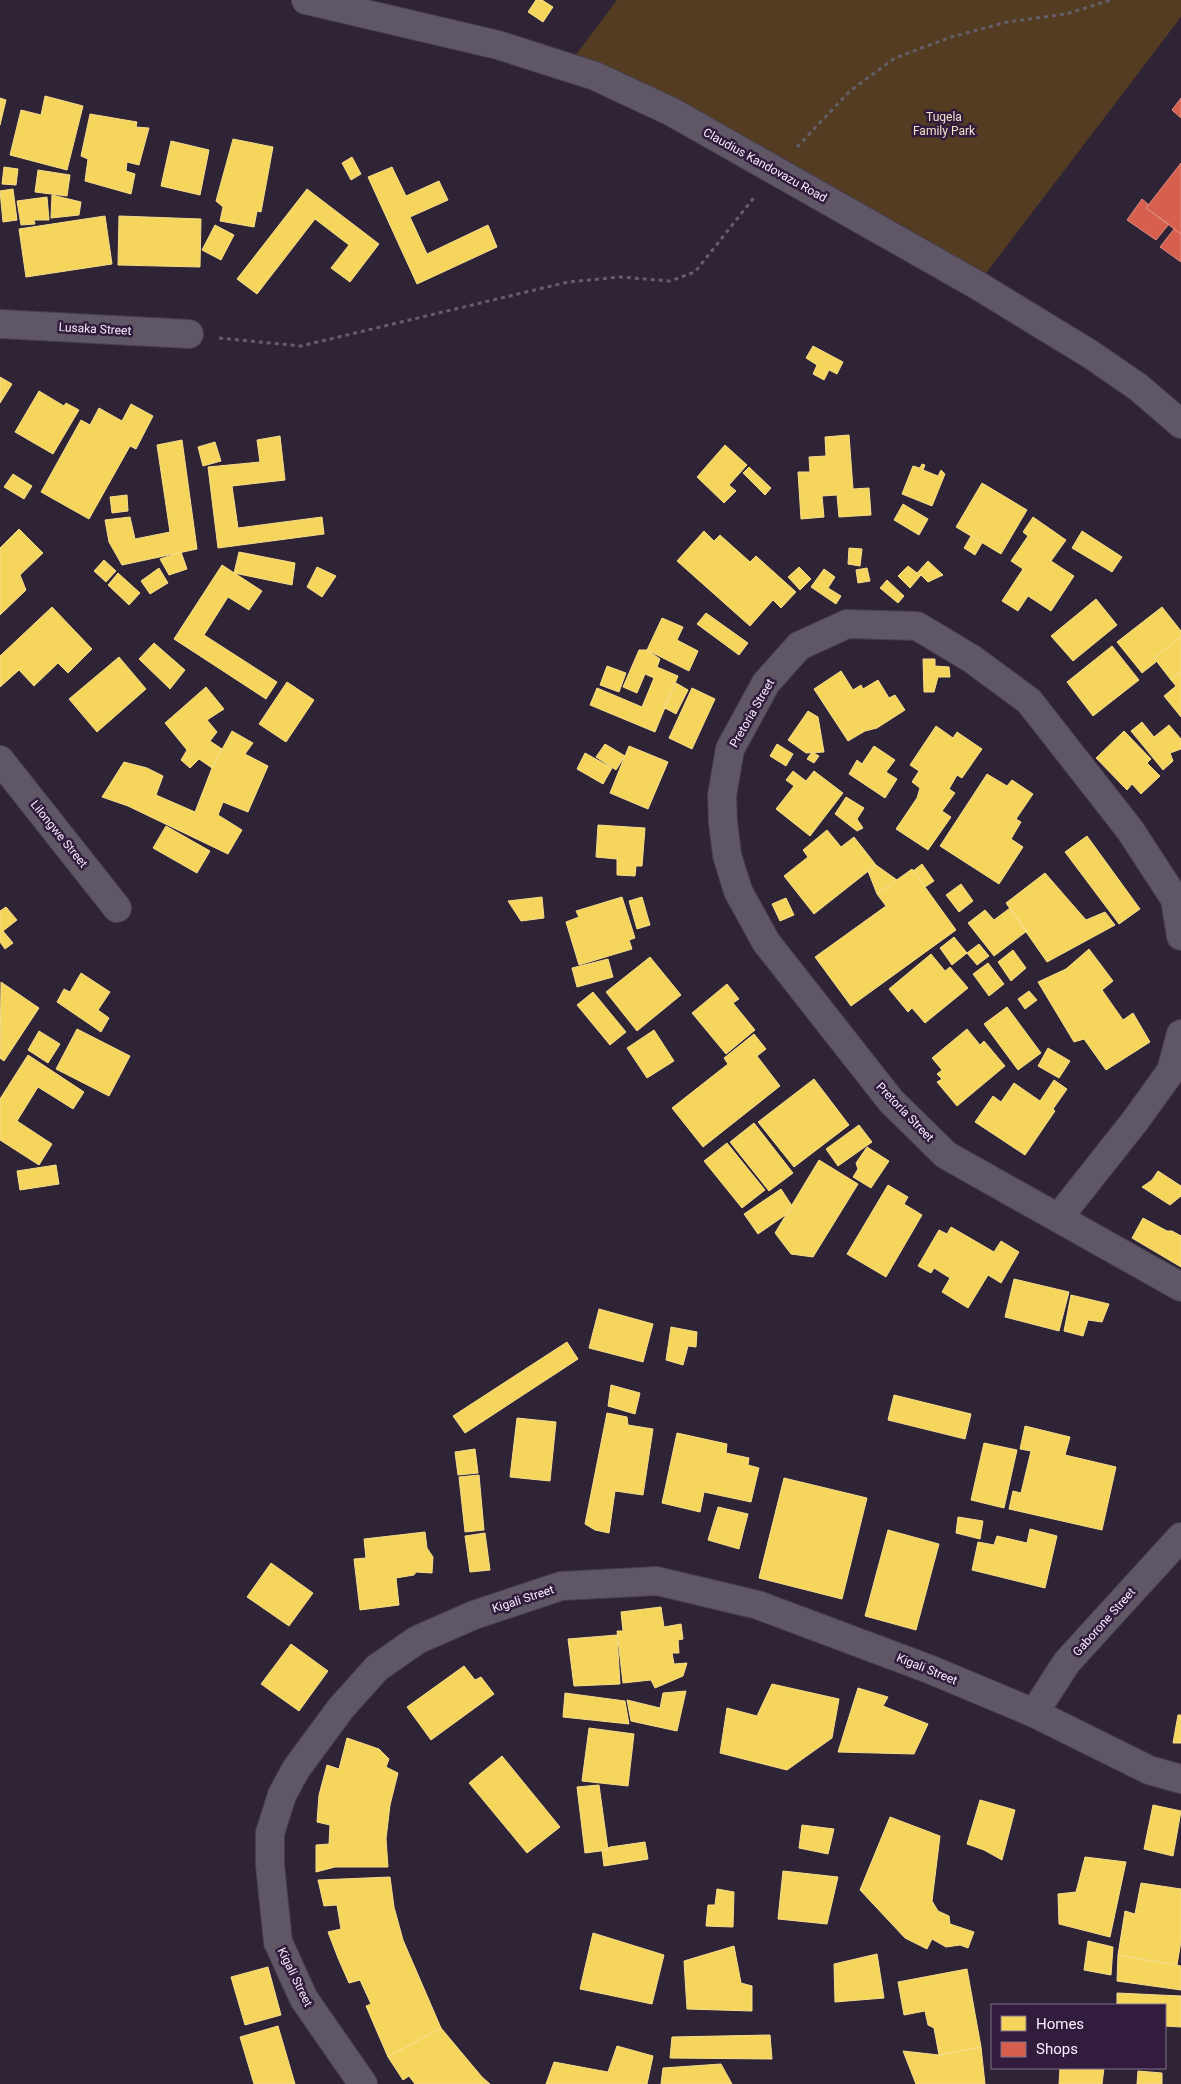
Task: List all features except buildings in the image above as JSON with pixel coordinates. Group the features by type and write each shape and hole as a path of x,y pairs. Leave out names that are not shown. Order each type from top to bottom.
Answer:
{"street":[{"name":"Claudius Kandovazu Road","path":"306,0 498,45 595,76 672,112 977,285 1090,354 1138,387 1181,424"},
{"name":"Lusaka Street","path":"0,324 189,334"},
{"name":"Pretoria Street","path":"1181,936 1174,899 1130,830 1028,701 972,658 917,626 847,624 799,646 766,683 730,749 722,796 727,855 738,891 766,942 891,1101 946,1155 1181,1287"},
{"name":"Lilongwe Street","path":"0,760 117,908"},
{"path":"1059,1217 1135,1121 1171,1071 1181,1034"},
{"name":"Gaborone Street","path":"1034,1713 1068,1662 1181,1537"},
{"name":"Kigali Street","path":"363,2084 304,1998 278,1942 270,1865 270,1833 282,1795 317,1738 377,1668 417,1640 474,1616 561,1586 657,1580 758,1605 929,1669 1034,1713 1150,1770 1181,1779"}],"path":[{"path":"189,334 300,346 568,282 620,277 670,281 695,272 775,170 850,91 895,58 951,37 997,24 1066,14 1111,0"}],"green space":[{"name":"Tugela Family Park","path":"617,0 1181,0 1181,17 977,285 567,67"}]}
